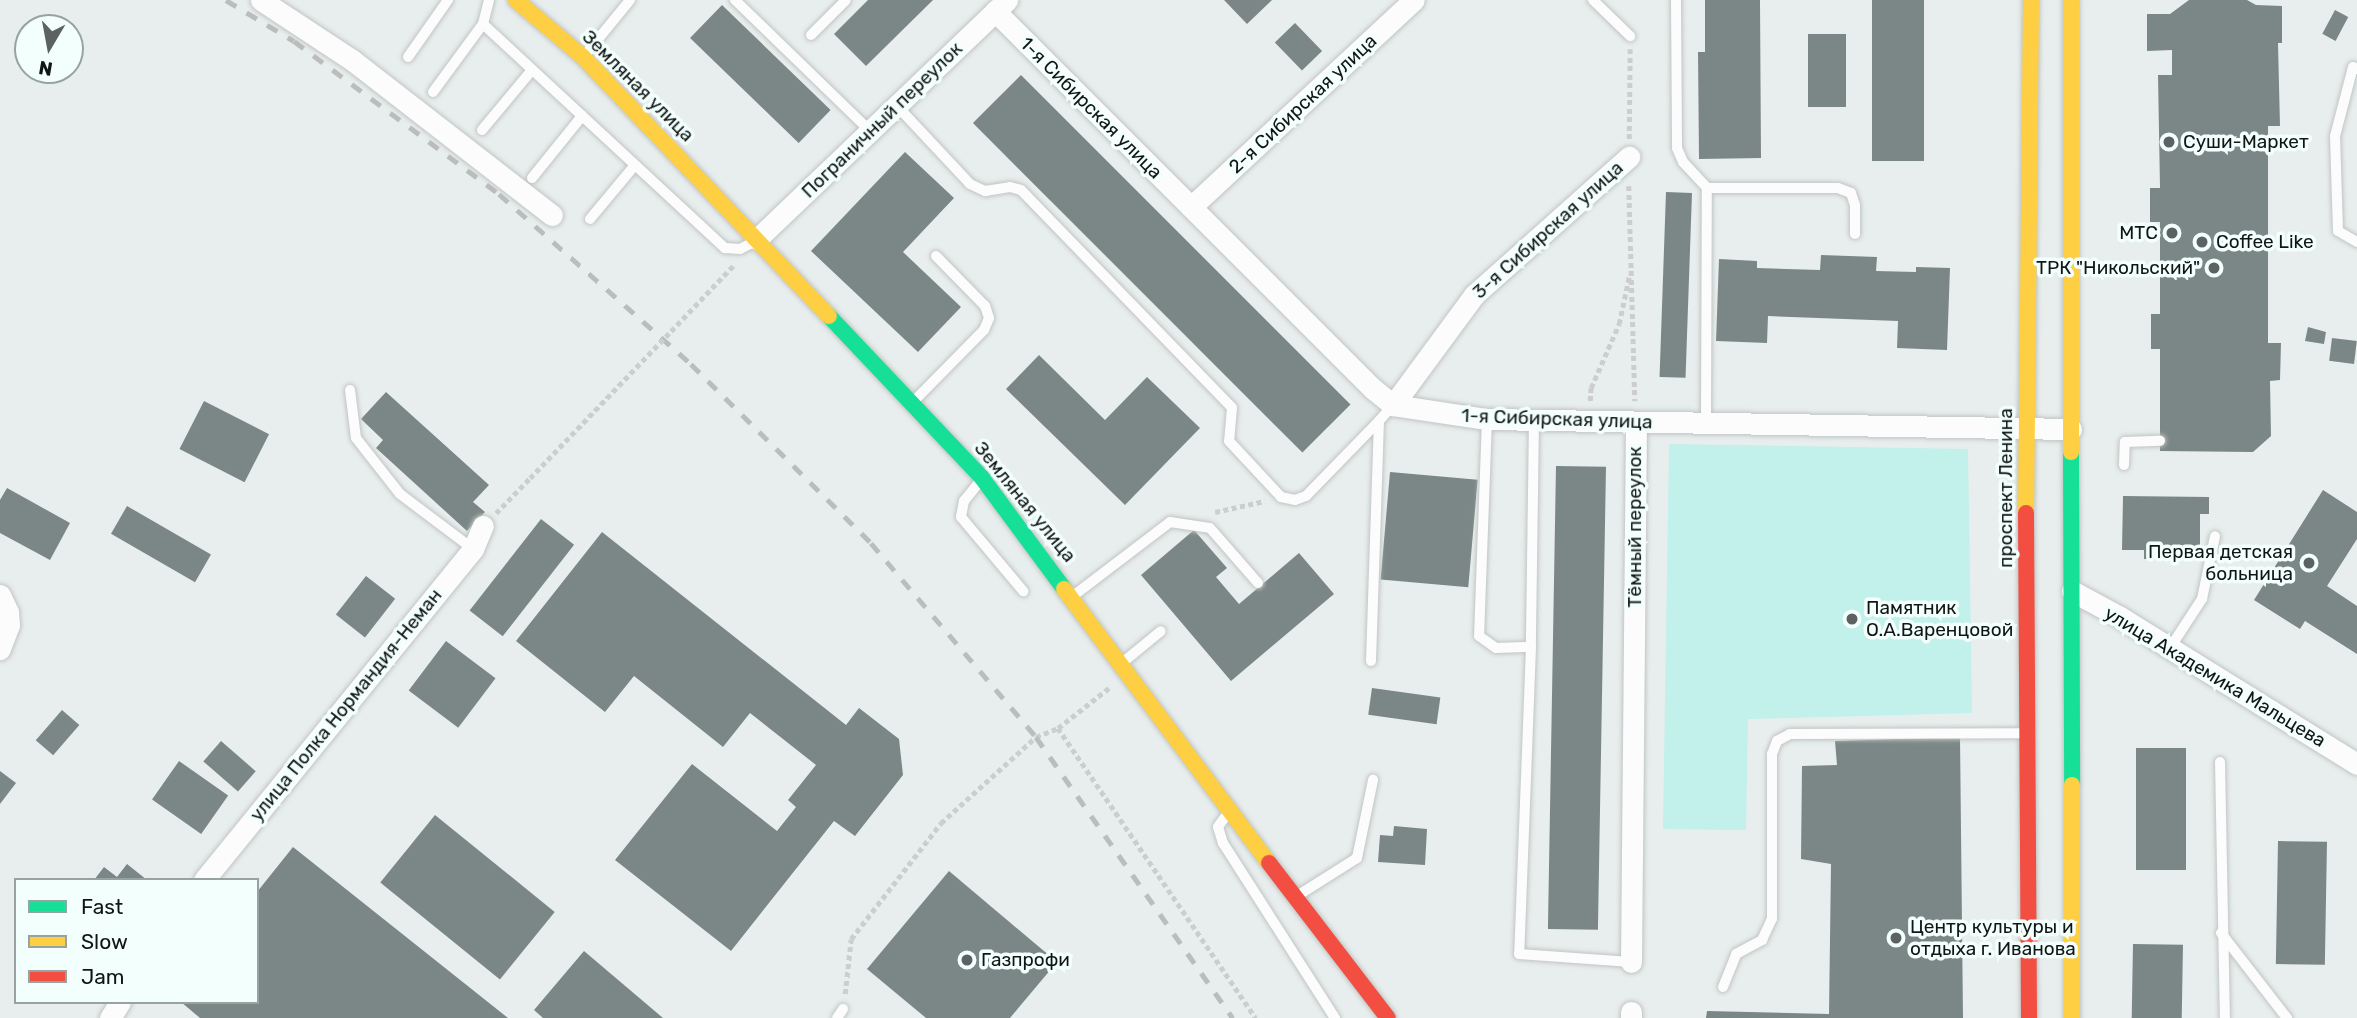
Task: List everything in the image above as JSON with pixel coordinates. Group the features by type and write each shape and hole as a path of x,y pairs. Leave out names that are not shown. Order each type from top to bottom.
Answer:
{"main road":[{"name":"Земляная улица","path":"516,0 583,57 982,478 1073,596 1229,811 1297,896 1388,1018"},
{"name":"проспект Ленина","path":"2029,1018 2027,733 2038,587 2026,428 2031,0"},
{"path":"2071,0 2072,1018"},
{"path":"2038,587 2072,591"}],"street":[{"path":"261,0 352,60 552,215"},
{"name":"2-я Сибирская улица","path":"1191,207 1414,0"},
{"name":"Пограничный переулок","path":"757,240 1001,6"},
{"name":"1-я Сибирская улица","path":"1001,6 1191,207 1372,388 1386,413 1636,423 2071,429"},
{"name":"3-я Сибирская улица","path":"1386,413 1474,295 1629,157"},
{"name":"Тёмный переулок","path":"1631,962 1636,423"},
{"name":"улица Полка Нормандия-Неман","path":"206,878 473,549 483,526"},
{"name":"улица Академика Мальцева","path":"2072,591 2170,648 2357,764"},
{"path":"0,595 8,612 4,643"}],"lane":[{"path":"408,57 448,0"},
{"path":"433,92 483,24 489,0"},
{"path":"583,57 630,0"},
{"path":"736,0 871,132"},
{"path":"811,34 846,0"},
{"path":"1593,0 1630,36"},
{"path":"1676,0 1677,148 1683,162 1707,188 1706,424"},
{"path":"483,24 725,248 740,249 757,240"},
{"path":"2357,69 2353,67 2335,136 2338,231 2357,242"},
{"path":"482,130 532,70"},
{"path":"898,107 970,184 985,191 1010,187 1021,190 1232,408 1229,441 1282,497 1295,500 1306,496 1386,413"},
{"path":"532,178 582,116"},
{"path":"590,219 635,165"},
{"path":"1707,188 1838,188 1851,193 1855,205 1855,234"},
{"path":"911,404 984,330 989,318 985,306 936,256"},
{"path":"349,390 356,438 400,494 473,549"},
{"path":"1371,661 1386,413"},
{"path":"1487,419 1479,636 1496,648 1531,648"},
{"path":"1534,420 1531,648 1519,954 1631,962"},
{"path":"2124,466 2125,442 2160,441"},
{"path":"982,478 964,501 961,517 1023,591"},
{"path":"1073,596 1170,522 1210,528 1258,583"},
{"path":"2170,648 2202,598 2215,536"},
{"path":"1122,663 1161,631"},
{"path":"1723,987 1736,954 1762,940 1772,919 1772,754 1777,741 1790,734 2027,733"},
{"path":"2220,762 2221,933 2225,1018"},
{"path":"1297,896 1357,858 1373,780"},
{"path":"1229,811 1218,827 1223,843 1335,1018"},
{"path":"2221,933 2287,1018"}],"path":[{"name":"Тёмный переулок","path":"1630,36 1629,157 1636,423"},
{"path":"1591,388 1619,324 1631,269"},
{"path":"483,526 712,288"},
{"path":"1207,514 1282,497"},
{"path":"840,1014 851,939 941,823 1036,737 1058,728 1115,683"},
{"path":"1058,728 1256,1018"}],"shaded area":[{"path":"1669,444 1968,449 1972,713 1748,719 1746,830 1663,829"}],"building":[{"path":"868,0 933,0 866,66 834,34"},
{"path":"1224,0 1272,0 1247,24"},
{"path":"1705,0 1760,0 1761,158 1699,159 1698,52 1705,52"},
{"path":"1872,0 1924,0 1924,161 1872,161"},
{"name":"ТРК \"Никольский\"","path":"2189,0 2247,0 2256,5 2282,6 2282,43 2278,43 2280,126 2268,126 2268,343 2281,343 2280,380 2270,381 2271,436 2253,452 2160,451 2160,349 2151,349 2151,314 2160,314 2160,222 2150,222 2150,188 2160,188 2158,75 2172,75 2172,50 2147,51 2147,14 2170,14"},
{"path":"722,5 831,110 799,143 690,38"},
{"path":"2335,10 2348,17 2336,41 2322,34"},
{"path":"1295,23 1322,51 1302,71 1275,42"},
{"path":"1808,34 1846,34 1846,107 1808,107"},
{"path":"1021,75 1351,405 1302,453 973,123"},
{"path":"905,152 954,198 903,252 961,307 918,352 811,251"},
{"path":"1666,192 1692,193 1686,378 1660,377"},
{"path":"1821,255 1877,257 1876,271 1916,272 1916,267 1950,268 1947,350 1897,348 1898,321 1768,316 1767,343 1716,341 1719,259 1757,261 1757,268 1820,270"},
{"path":"2308,327 2326,332 2324,344 2305,341"},
{"path":"2332,338 2357,341 2354,364 2329,361"},
{"path":"1039,355 1105,420 1147,377 1200,428 1125,505 1006,389"},
{"path":"386,392 489,485 473,502 485,512 467,531 376,448 383,440 361,419"},
{"path":"204,401 269,434 245,482 179,449"},
{"path":"1556,466 1606,467 1598,930 1548,929"},
{"path":"1390,472 1478,480 1468,587 1381,580"},
{"path":"7,488 70,523 50,560 0,533 0,500"},
{"name":"Первая детская больница","path":"2323,490 2357,512 2357,539 2327,586 2357,606 2357,654 2305,621 2300,629 2254,600"},
{"path":"2123,496 2209,497 2209,514 2200,514 2200,560 2144,559 2144,550 2122,550"},
{"path":"127,506 211,554 195,582 111,534"},
{"path":"541,519 574,545 503,636 470,610"},
{"path":"1194,530 1227,568 1216,577 1239,604 1299,553 1334,594 1231,681 1141,575"},
{"path":"602,532 846,725 859,708 899,739 903,775 855,836 834,821 731,951 615,860 692,764 777,831 796,807 788,800 816,765 750,713 723,747 634,676 605,712 516,641"},
{"path":"366,576 395,599 365,637 336,615"},
{"path":"446,641 496,678 458,728 409,691"},
{"path":"1372,688 1440,698 1437,724 1368,715"},
{"path":"62,710 79,725 53,755 36,740"},
{"name":"Центр культуры и отдыха г. Иванова","path":"1960,737 1963,1018 1706,1018 1707,1011 1829,1014 1831,864 1801,859 1802,766 1837,765 1835,741"},
{"path":"221,741 256,771 238,792 203,761"},
{"path":"2136,748 2186,748 2186,870 2136,870"},
{"path":"179,761 228,795 201,834 152,800"},
{"path":"0,771 16,783 0,804"},
{"path":"435,815 555,912 500,980 380,883"},
{"path":"1394,826 1427,829 1425,865 1378,862 1380,835 1393,836"},
{"path":"2278,841 2327,842 2325,965 2276,964"},
{"path":"293,847 508,1018 200,1018 183,1004 259,1004 259,890"},
{"path":"127,864 144,878 96,878 104,867 117,877"},
{"path":"949,871 1057,962 1010,1018 926,1018 867,969"},
{"path":"2133,944 2183,945 2182,1018 2132,1018"},
{"path":"584,951 663,1018 543,1018 534,1010"}],"railway":[{"path":"226,0 294,41 499,194 691,364 871,543 1036,737 1233,1018"}],"traffic: fast":[{"path":"829,316 982,478 1064,589"},
{"path":"2071,452 2072,785"}],"traffic: slow":[{"path":"516,0 583,57 829,316"},
{"path":"2026,513 2031,0"},
{"path":"2071,0 2071,452"},
{"path":"1064,589 1269,863"},
{"path":"2072,785 2072,1018"}],"traffic: jam":[{"path":"2026,513 2029,1018"},
{"path":"1269,863 1388,1018"}],"place":[{"name":"Суши-Маркет","path":"2169,142"},
{"name":"МТС","path":"2172,233"},
{"name":"Coffee Like","path":"2202,242"},
{"name":"ТРК \"Никольский\"","path":"2214,268"},
{"name":"Первая детская больница","path":"2309,563"},
{"name":"Памятник О.А.Варенцовой","path":"1852,619"},
{"name":"Центр культуры и отдыха г. Иванова","path":"1896,938"},
{"name":"Газпрофи","path":"967,960"}]}
